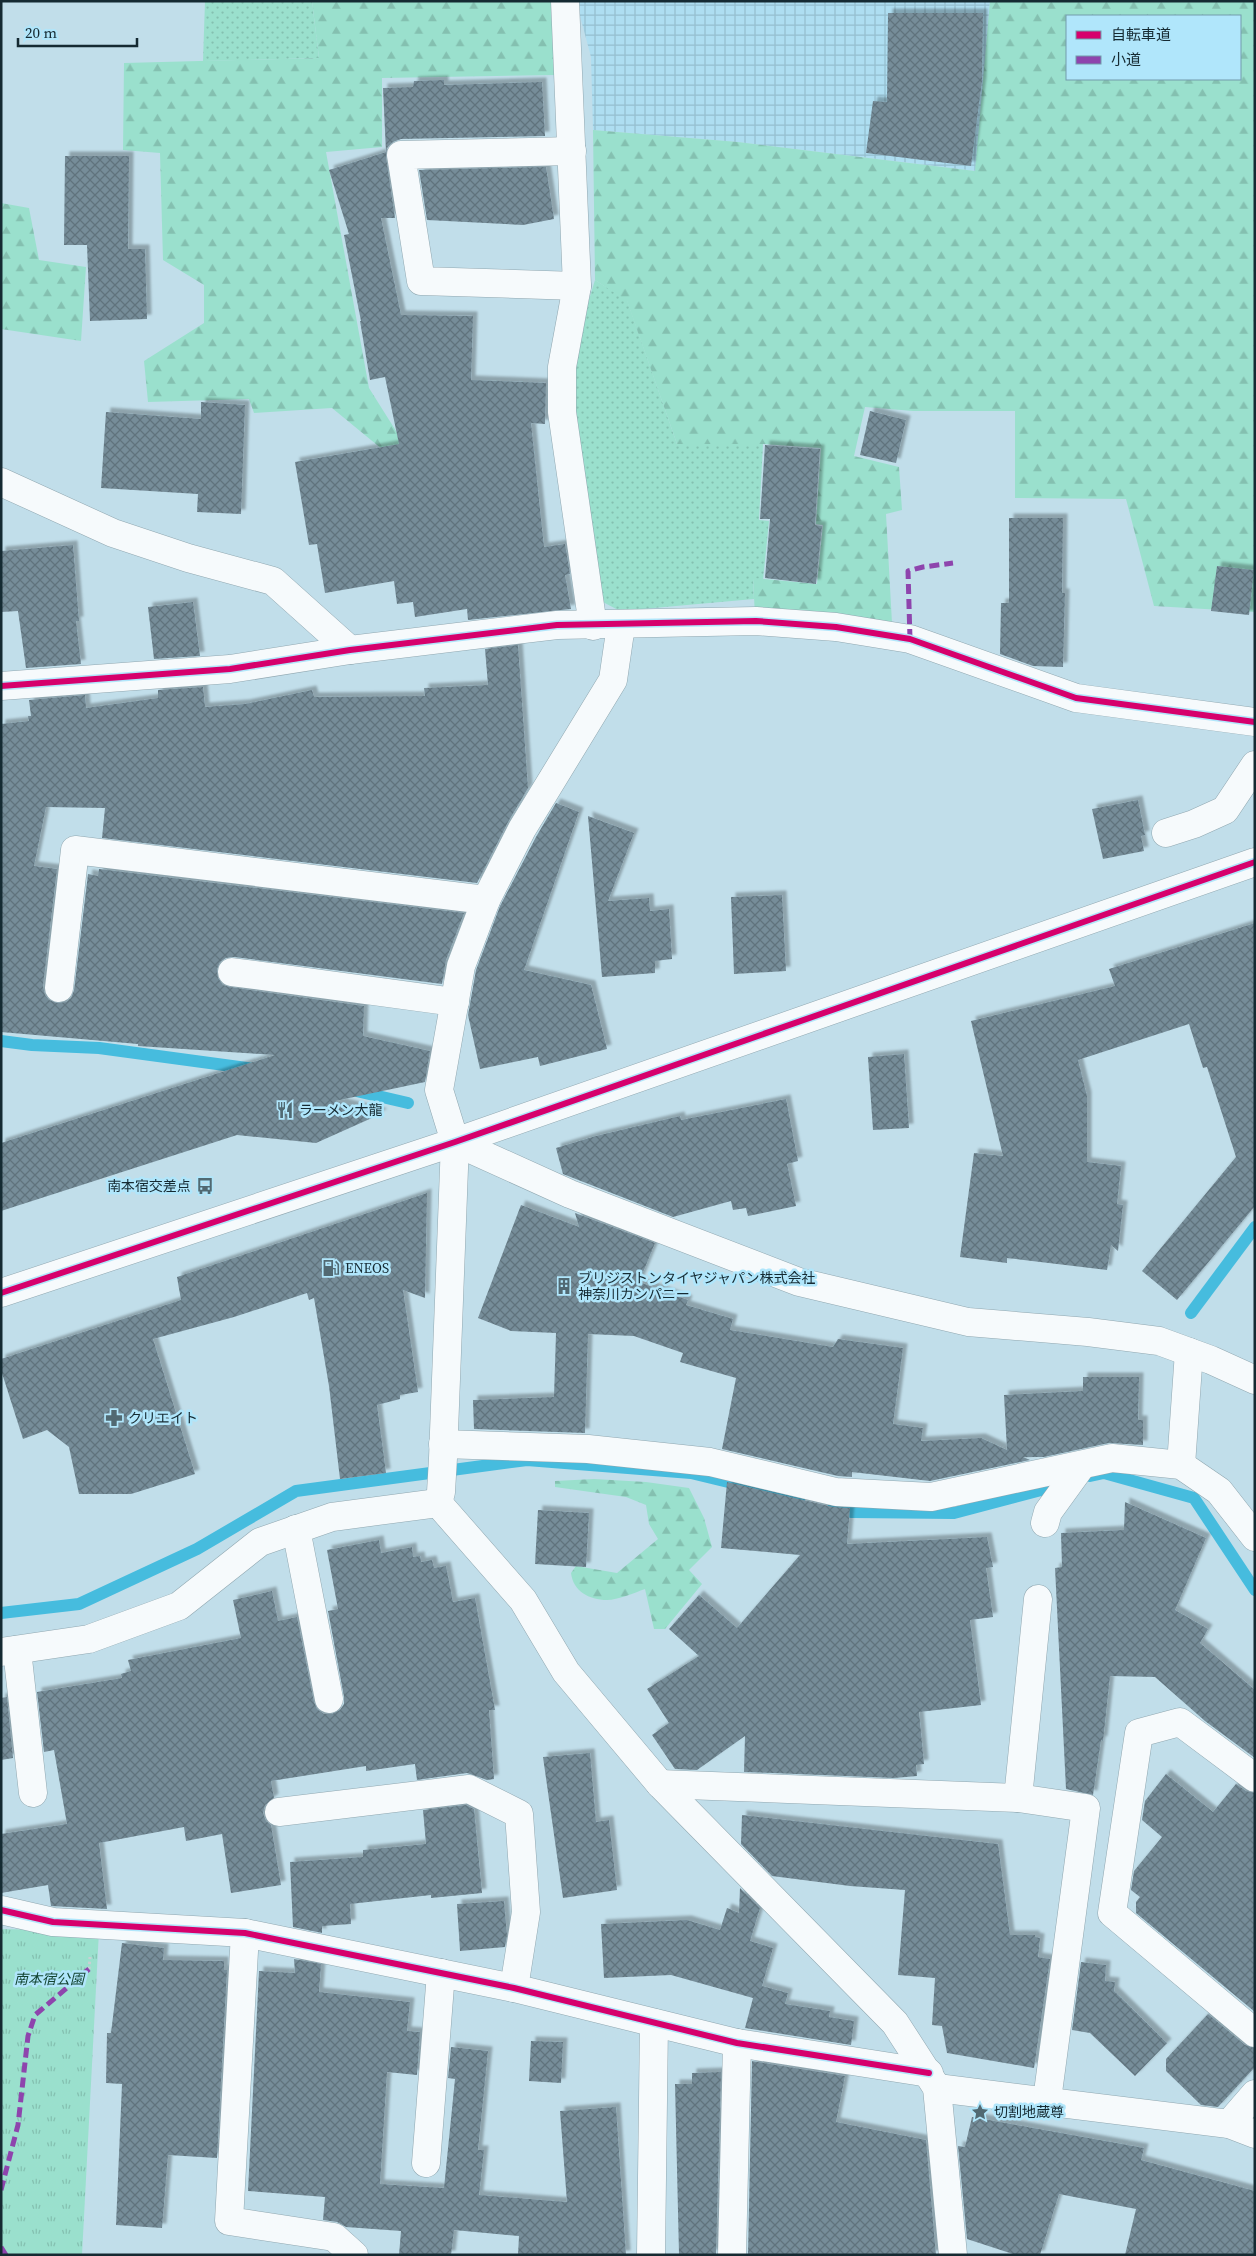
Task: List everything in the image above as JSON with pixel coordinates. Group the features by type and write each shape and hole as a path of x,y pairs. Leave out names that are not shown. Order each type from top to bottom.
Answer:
{"street":[{"path":"565,1 576,286 562,366 562,412 593,626"},
{"path":"572,151 401,155 421,282 576,286"},
{"path":"1,482 113,532 188,558 273,581 350,650"},
{"path":"1,686 230,669 350,650 557,625 593,626 756,622 836,627 910,639 1076,698 1255,722"},
{"path":"621,625 614,680 522,829 486,900 461,966 439,1090 455,1142 440,1498 523,1600 566,1672 660,1784 895,2023 933,2080 953,2255"},
{"path":"1166,833 1194,824 1225,810 1255,765"},
{"path":"59,988 75,850 486,900"},
{"path":"1,1293 455,1142 1255,862"},
{"path":"232,972 455,1002"},
{"path":"455,1142 570,1194 799,1282 968,1322 1088,1332 1159,1341 1255,1380"},
{"path":"1182,1465 1189,1352"},
{"path":"443,1451 588,1448 710,1462 836,1492 931,1497 1112,1458 1182,1465 1219,1491 1255,1537"},
{"path":"1046,1517 1082,1465"},
{"path":"33,1793 9,1651 89,1639 179,1606 260,1542 296,1529 332,1517 440,1498"},
{"path":"296,1529 329,1699"},
{"path":"1018,1798 1038,1599"},
{"path":"1255,1778 1180,1722 1139,1733 1112,1913 1255,2033"},
{"path":"660,1784 1018,1798 1086,1808 1047,2100"},
{"path":"279,1812 469,1789 519,1814 526,1912 514,1988"},
{"path":"1,1910 53,1922 246,1933 514,1988 738,2042 1047,2100 1230,2124 1255,2134"},
{"path":"246,1933 229,2221 334,2237 354,2255"},
{"path":"426,2163 441,1973"},
{"path":"651,2255 654,2023"},
{"path":"732,2255 738,2042"},
{"path":"1230,2124 1255,2094"}],"shaded area":[{"path":"576,1 990,1 976,171 738,142 593,130 591,57"}],"green space":[{"path":"205,1 312,1 319,58 203,61"},
{"path":"312,1 553,1 555,75 382,78 382,147 326,152 369,388 408,450 388,454 332,408 254,413 249,399 148,402 144,361 204,323 204,285 163,260 160,153 123,150 124,63 319,58"},
{"path":"990,1 1255,1 1255,612 1154,606 1126,499 1015,498 1015,411 913,411 865,407 854,456 899,467 902,510 886,514 892,623 755,616 753,578 817,584 823,525 816,524 821,448 763,444 677,444 627,301 595,280 593,130 738,142 975,171"},
{"path":"1,203 29,208 39,260 86,267 81,341 1,329"},
{"path":"595,280 627,300 677,444 763,444 759,520 769,521 763,580 753,579 754,599 620,611 601,601 572,383 572,355"},
{"path":"594,1479 646,1482 689,1488 704,1518 712,1547 689,1570 702,1584 665,1629 654,1629 645,1589 621,1598 600,1600 583,1593 572,1579 571,1573 576,1566 617,1573 658,1539 649,1524 646,1505 626,1497 555,1487 555,1481"},
{"name":"南本宿公園","path":"1,1929 99,1931 82,2255 1,2255"}],"building":[{"path":"888,13 983,13 982,81 971,166 866,153 873,101 887,102"},
{"path":"444,80 444,85 542,82 545,136 401,139 393,142 387,148 386,157 395,218 381,218 401,315 473,316 471,380 546,383 545,424 531,423 544,547 565,544 570,574 565,575 571,609 468,620 467,609 415,617 413,602 397,604 394,581 325,593 317,544 309,545 295,462 399,444 385,377 370,380 361,321 344,235 349,234 329,170 386,152 383,88 413,87 414,81"},
{"path":"65,156 129,156 128,249 145,249 147,319 90,321 87,245 64,245"},
{"path":"546,167 554,219 523,225 427,220 419,170"},
{"path":"201,402 245,405 241,514 197,512 198,494 101,488 106,412 201,419"},
{"path":"870,411 906,420 896,463 860,455"},
{"path":"765,445 820,449 815,525 822,526 816,584 765,578 770,519 760,519"},
{"path":"1009,518 1063,518 1062,593 1065,593 1063,667 1033,666 1000,654 1001,603 1009,603"},
{"path":"73,545 79,621 76,621 81,664 26,668 18,611 1,612 1,551"},
{"path":"1217,566 1254,570 1249,615 1211,611"},
{"path":"193,602 200,656 154,659 148,607"},
{"path":"518,645 528,788 508,822 477,883 102,838 105,808 46,807 34,866 57,869 43,986 45,995 49,1000 57,1003 66,1002 71,998 74,990 88,874 98,876 99,869 464,913 446,960 442,984 234,957 226,958 220,962 217,969 218,978 223,985 230,987 364,1006 363,1036 430,1051 425,1082 335,1101 383,1113 316,1143 237,1135 1,1211 1,1143 275,1055 138,1046 138,1044 1,1032 1,724 29,721 28,716 31,716 29,700 85,695 86,708 158,698 158,690 203,687 205,707 245,704 312,690 314,697 425,696 424,688 488,685 485,649"},
{"path":"1138,800 1145,835 1141,836 1144,851 1103,859 1092,809"},
{"path":"556,803 579,812 524,970 591,985 607,1049 540,1066 538,1057 480,1069 468,1015 476,970 500,906"},
{"path":"588,816 634,833 608,901 649,898 650,911 669,909 672,959 655,961 655,973 602,977"},
{"path":"782,895 786,971 734,974 731,897"},
{"path":"1255,923 1255,1206 1177,1300 1142,1271 1236,1157 1207,1067 1203,1068 1189,1024 1078,1060 1087,1096 1087,1162 1121,1166 1117,1204 1123,1205 1118,1251 1111,1245 1107,1270 1007,1258 1007,1263 960,1257 974,1153 1003,1156 971,1021 1115,986 1109,969"},
{"path":"904,1054 909,1128 873,1130 868,1057"},
{"path":"786,1099 798,1161 787,1164 796,1206 748,1216 746,1208 733,1210 731,1201 673,1217 563,1174 556,1148 596,1136 680,1116 681,1120"},
{"path":"427,1193 425,1298 403,1290 418,1392 400,1395 400,1399 377,1405 386,1473 340,1479 329,1386 314,1298 309,1300 307,1293 234,1317 153,1339 195,1474 131,1494 79,1494 69,1447 47,1430 23,1439 1,1370 1,1359 181,1300 177,1277"},
{"path":"521,1205 579,1227 575,1213 655,1243 639,1282 688,1300 686,1305 733,1319 730,1330 833,1347 838,1339 903,1348 893,1424 923,1428 921,1441 981,1438 1007,1450 1004,1395 1083,1391 1083,1377 1139,1377 1138,1420 1143,1420 1143,1445 1109,1443 1044,1457 1023,1457 1030,1460 930,1481 852,1472 852,1477 838,1476 722,1449 736,1378 680,1362 683,1353 634,1336 588,1334 585,1433 474,1429 473,1400 554,1397 556,1333 511,1331 478,1318"},
{"path":"727,1482 833,1507 850,1508 847,1544 987,1537 993,1567 986,1568 993,1617 970,1620 981,1705 919,1712 924,1764 916,1765 917,1776 894,1778 744,1772 745,1736 697,1770 675,1769 652,1735 669,1723 647,1689 699,1656 669,1629 699,1595 737,1628 800,1555 721,1548"},
{"path":"1125,1502 1206,1538 1175,1610 1208,1629 1200,1643 1255,1690 1255,1758 1205,1721 1155,1677 1110,1676 1103,1741 1101,1740 1093,1795 1066,1789 1055,1568 1062,1567 1061,1533 1124,1530"},
{"path":"538,1510 589,1513 586,1567 535,1564"},
{"path":"379,1540 381,1553 412,1547 413,1557 420,1556 421,1562 432,1560 434,1568 446,1566 453,1602 475,1598 495,1710 489,1710 494,1779 487,1780 467,1773 417,1780 415,1764 366,1771 366,1766 271,1781 274,1798 265,1805 263,1813 266,1821 271,1825 281,1885 231,1893 222,1834 186,1841 184,1827 99,1843 107,1909 51,1906 48,1885 1,1893 1,1834 67,1824 54,1750 44,1752 37,1692 122,1678 121,1674 131,1671 128,1660 241,1638 233,1600 272,1591 278,1621 297,1617 317,1709 324,1714 332,1714 340,1710 344,1704 344,1697 328,1611 338,1609 327,1550"},
{"path":"7,1697 13,1758 1,1760 1,1698"},
{"path":"590,1753 596,1822 609,1820 617,1890 563,1898 543,1757"},
{"path":"1166,1774 1213,1812 1236,1784 1246,1791 1255,1793 1255,2012 1136,1913 1136,1902 1140,1897 1131,1890 1134,1871 1162,1837 1142,1820 1145,1801"},
{"path":"466,1805 474,1809 482,1893 431,1898 431,1895 350,1904 351,1924 322,1926 322,1933 293,1927 290,1862 363,1857 363,1850 426,1844 423,1810"},
{"path":"742,1815 998,1844 1010,1935 1035,1935 1035,1937 1040,1938 1038,1957 1050,1959 1034,2068 947,2053 942,2026 932,2025 935,1978 898,1975 905,1890 850,1886 772,1876 741,1844"},
{"path":"740,1888 760,1908 750,1941 773,1948 762,1986 788,1993 785,2004 830,2011 829,2017 854,2021 851,2045 745,2028 753,1998 671,1975 604,1978 601,1924 687,1920 720,1930 727,1908 739,1913"},
{"path":"504,1901 507,1935 505,1947 460,1951 457,1904"},
{"path":"122,1943 164,1948 163,1960 224,1961 224,1970 227,1970 217,2158 168,2155 162,2228 116,2225 122,2084 106,2083 107,2033 111,2033"},
{"path":"294,1959 321,1964 319,1992 410,2002 407,2031 420,2032 417,2075 387,2072 380,2184 444,2188 455,2079 448,2078 451,2047 488,2051 478,2150 484,2150 479,2195 567,2202 560,2111 616,2107 626,2255 518,2255 519,2236 454,2230 451,2255 399,2255 401,2231 346,2227 337,2222 323,2220 325,2197 248,2191 259,1971 295,1973"},
{"path":"1081,1962 1106,1965 1105,1981 1115,1982 1114,1991 1167,2043 1135,2076 1090,2033 1072,2030"},
{"path":"1208,2014 1245,2045 1255,2048 1255,2067 1218,2107 1201,2105 1166,2071 1166,2059"},
{"path":"531,2041 563,2042 561,2083 529,2081"},
{"path":"752,2061 845,2076 836,2122 926,2140 936,2255 748,2254"},
{"path":"721,2072 716,2254 679,2254 675,2084 692,2084 692,2073"},
{"path":"972,2117 1144,2148 1141,2160 1255,2191 1255,2255 1125,2255 1136,2209 1059,2194 1040,2255 1016,2255 967,2239 958,2146 965,2147"}],"waterway":[{"path":"1,1041 32,1045 99,1048 254,1069"},
{"path":"352,1090 408,1103"},
{"path":"1191,1313 1255,1227"},
{"path":"1,1613 79,1604 197,1549 296,1491 527,1460 691,1473 799,1499"},
{"path":"1090,1476 1104,1473 1194,1498 1255,1590"},
{"path":"833,1508 851,1512 954,1513 1064,1484"}],"marked path":[{"path":"910,639 908,571 953,563"},
{"path":"1,2190 18,2125 28,2036 35,2015 89,1969"},
{"path":"1,2247 6,2255"}],"cycle path":[{"path":"1,686 230,669 350,650 557,625 756,621 836,627 910,639 1076,698 1255,722"},
{"path":"1,1293 455,1142 1255,862"},
{"path":"1,1910 53,1922 245,1933 514,1988 737,2043 929,2073"}],"place":[{"name":"ラーメン大龍","path":"285,1110"},
{"name":"南本宿交差点","path":"205,1186"},
{"name":"ENEOS","path":"331,1268"},
{"name":"ブリジストンタイヤジャパン株式会社 神奈川カンパニー","path":"564,1286"},
{"name":"クリエイト","path":"114,1418"},
{"name":"切割地蔵尊","path":"980,2112"}]}
